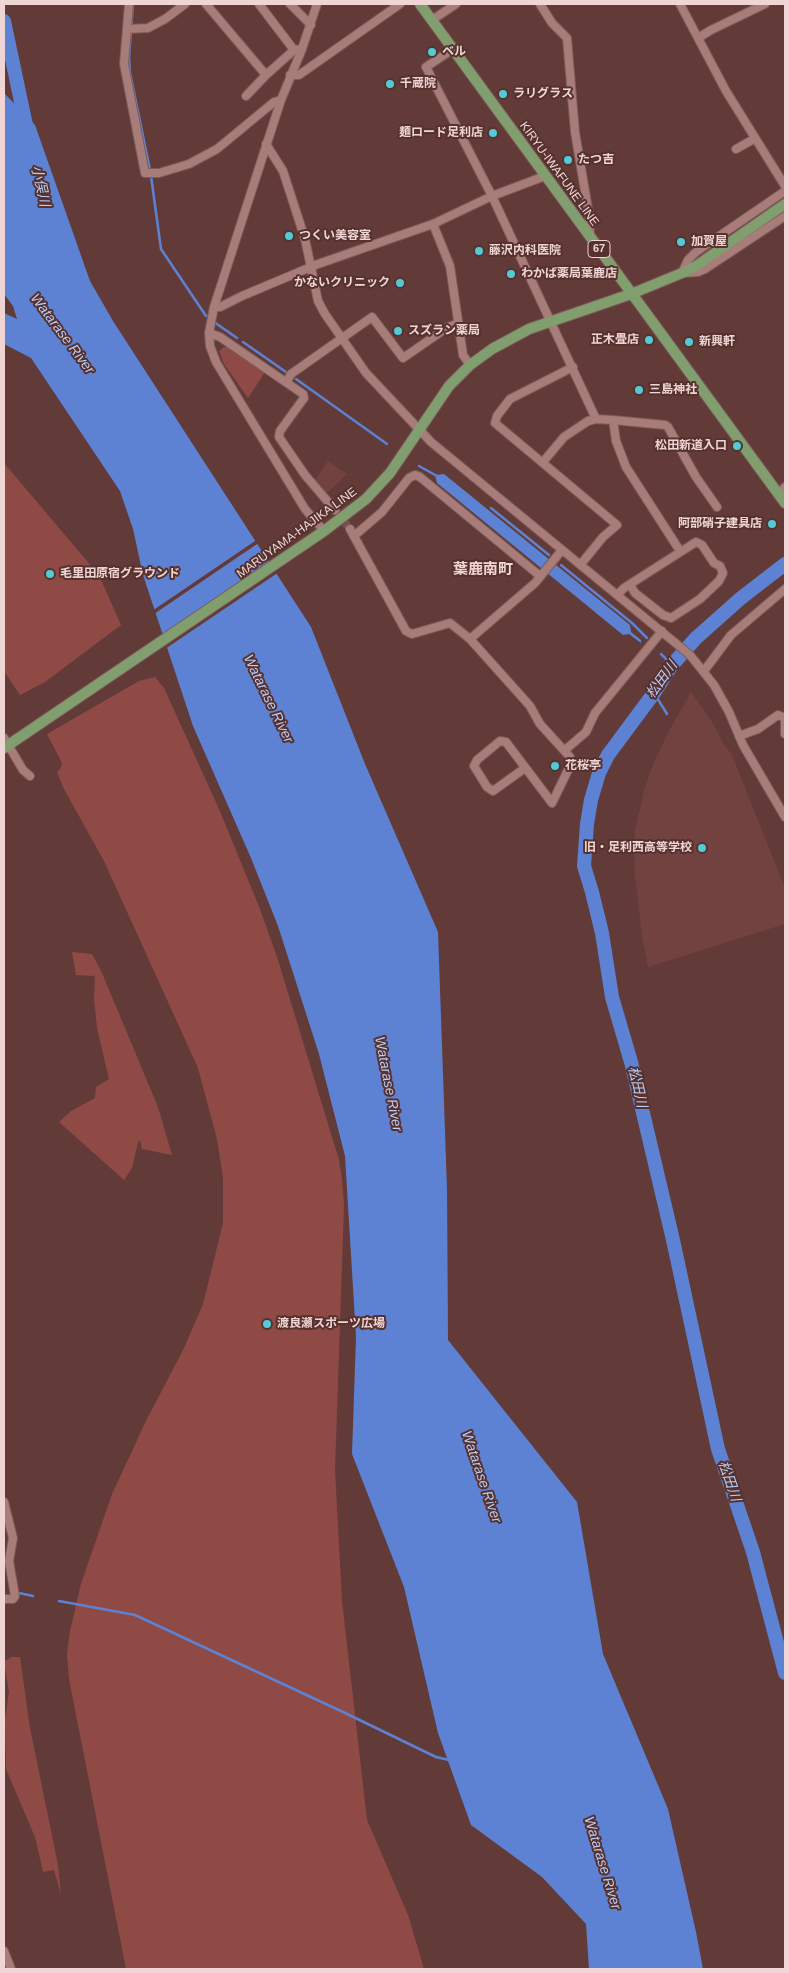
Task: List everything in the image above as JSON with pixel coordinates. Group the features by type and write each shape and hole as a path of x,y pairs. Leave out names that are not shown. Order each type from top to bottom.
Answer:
{"main road":[{"name":"KIRYU-IWAFUNE LINE","path":"420,4 631,294 782,490 785,503"},
{"name":"MARUYAMA-HAJIKA LINE","path":"5,744 17,740 320,534 366,498 390,473 449,386 470,365 492,349 511,338 551,322 631,294 682,273 696,266 785,204"}],"street":[{"path":"129,4 130,29 124,64 145,173 159,173 188,164 217,149 274,102 281,100"},
{"path":"130,29 148,28 165,19 185,4"},
{"path":"206,4 266,75"},
{"path":"259,4 298,49"},
{"path":"290,4 311,25"},
{"path":"317,4 311,25 298,49 266,144 214,307 208,333 210,346 216,362 320,534"},
{"path":"290,75 299,74 400,4"},
{"path":"432,20 456,4"},
{"path":"540,4 552,23 567,38 576,132 590,215 590,237"},
{"path":"680,4 724,87 754,139 785,186"},
{"path":"698,38 766,4"},
{"path":"246,96 266,75 298,49"},
{"path":"452,49 426,68 492,196 596,419"},
{"path":"736,149 754,139"},
{"path":"266,144 283,171 312,267 318,302 366,373 419,430 458,465 662,631 702,670 729,712 739,736 785,817"},
{"path":"214,307 220,307 312,267 432,224 492,196 545,176"},
{"path":"785,190 696,252 688,260 682,273 698,272 705,269 785,216"},
{"path":"432,224 450,266 462,355 470,365"},
{"path":"287,382 291,374 372,317 403,358 448,326 457,324"},
{"path":"208,333 220,337 303,394 304,398 280,431 279,437 305,475 336,510"},
{"path":"573,367 510,399 495,420 497,426 543,462 617,525 603,537 581,564"},
{"path":"543,462 564,437 588,421 596,419 661,424 668,427 696,477 717,507"},
{"path":"613,420 616,441 626,468 680,551"},
{"path":"525,768 493,791 487,787 474,766 477,760 500,741 506,742 552,803 570,766 570,757 540,724 530,706 470,639 450,623 412,634 406,631 352,532 382,512 408,478 415,475 542,574"},
{"path":"617,595 630,585 680,551 696,542 699,543 714,563 720,566 723,573 719,581 700,599 673,618 663,615 635,592 630,585"},
{"path":"470,639 535,583 562,550"},
{"path":"702,670 731,635 785,589"},
{"path":"565,750 586,732 595,713 662,631"},
{"path":"739,736 758,729 778,715 785,718 785,734"},
{"path":"5,744 23,770 30,776"},
{"path":"4,1502 13,1538 9,1560 15,1596 13,1599 4,1598"},
{"path":"4,1951 11,1969"}],"shaded area":[{"path":"224,347 230,347 265,372 248,398 224,364 219,351"},
{"path":"328,461 347,474 326,494 315,480"},
{"name":"毛里田原宿グラウンド","path":"4,463 92,567 102,582 121,625 45,682 20,695 4,671"},
{"name":"渡良瀬スポーツ広場","path":"155,677 164,688 219,809 260,909 278,960 339,1160 344,1205 335,1470 342,1601 367,1820 408,1915 424,1969 126,1969 69,1679 67,1653 81,1584 112,1494 146,1421 184,1348 203,1304 223,1223 223,1178 217,1139 198,1068 104,861 64,789 57,772 61,768 62,763 47,734 139,681"},
{"name":"旧・足利西高等学校","path":"691,692 713,723 723,743 732,755 785,888 785,924 648,967 642,936 634,867 635,829 645,787 654,762"},
{"path":"72,952 92,954 102,973 158,1107 172,1155 142,1149 140,1140 132,1168 124,1180 59,1122 71,1111 95,1098 96,1087 109,1079 97,1028 94,998 95,976 76,975"},
{"path":"11,1657 20,1657 30,1728 58,1865 61,1894 54,1870 43,1872 35,1837 6,1769 5,1720 9,1692 4,1662"}],"water":[{"name":"Watarase River","path":"4,93 35,125 90,281 113,321 311,627 365,764 438,932 447,1189 448,1340 577,1502 603,1654 668,1809 703,1969 589,1969 586,1924 542,1877 471,1825 438,1733 404,1587 352,1454 356,1337 345,1156 319,1054 278,926 251,858 193,726 143,575 133,529 120,491 31,358 4,344 4,313 17,319 13,306 4,294"},
{"path":"444,474 630,625 631,632 641,640 641,643 629,634 623,635 437,483 435,475"}],"pier":[{"path":"258,539 260,542 154,614 152,611"},
{"path":"273,562 279,572 165,649 161,637"}],"waterway":[{"path":"133,4 129,58 130,73 150,170"},
{"name":"小俣川","path":"4,21 27,130"},
{"path":"151,176 161,249 206,316"},
{"path":"214,322 237,338"},
{"path":"243,342 286,372"},
{"path":"296,379 387,444"},
{"path":"419,466 437,476"},
{"path":"491,508 549,555"},
{"name":"松田川","path":"785,564 741,598 696,638 672,665 654,693 608,755 599,773 591,800 584,866 602,933 612,997 631,1062 673,1240 718,1449 753,1552 785,1673"},
{"path":"561,565 632,623 647,638"},
{"path":"661,654 672,665"},
{"path":"654,693 667,714"},
{"path":"19,1593 33,1596"},
{"path":"59,1601 135,1615 436,1757 449,1760"}],"tunnel":[{"path":"335,510 350,529"}],"place":[{"name":"ベル","path":"432,52"},
{"name":"千蔵院","path":"390,84"},
{"name":"ラリグラス","path":"503,94"},
{"name":"麺ロード足利店","path":"493,133"},
{"name":"たつ吉","path":"568,160"},
{"name":"つくい美容室","path":"289,236"},
{"name":"加賀屋","path":"681,242"},
{"name":"藤沢内科医院","path":"479,251"},
{"name":"わかば薬局葉鹿店","path":"511,274"},
{"name":"かないクリニック","path":"400,283"},
{"name":"スズラン薬局","path":"398,331"},
{"name":"正木畳店","path":"649,340"},
{"name":"新興軒","path":"689,342"},
{"name":"三島神社","path":"639,390"},
{"name":"松田新道入口","path":"737,446"},
{"name":"阿部硝子建具店","path":"772,524"},
{"name":"毛里田原宿グラウンド","path":"50,574"},
{"name":"花桜亭","path":"555,766"},
{"name":"旧・足利西高等学校","path":"702,848"},
{"name":"渡良瀬スポーツ広場","path":"267,1324"}],"district":[{"name":"葉鹿南町","path":"483,570"}]}
